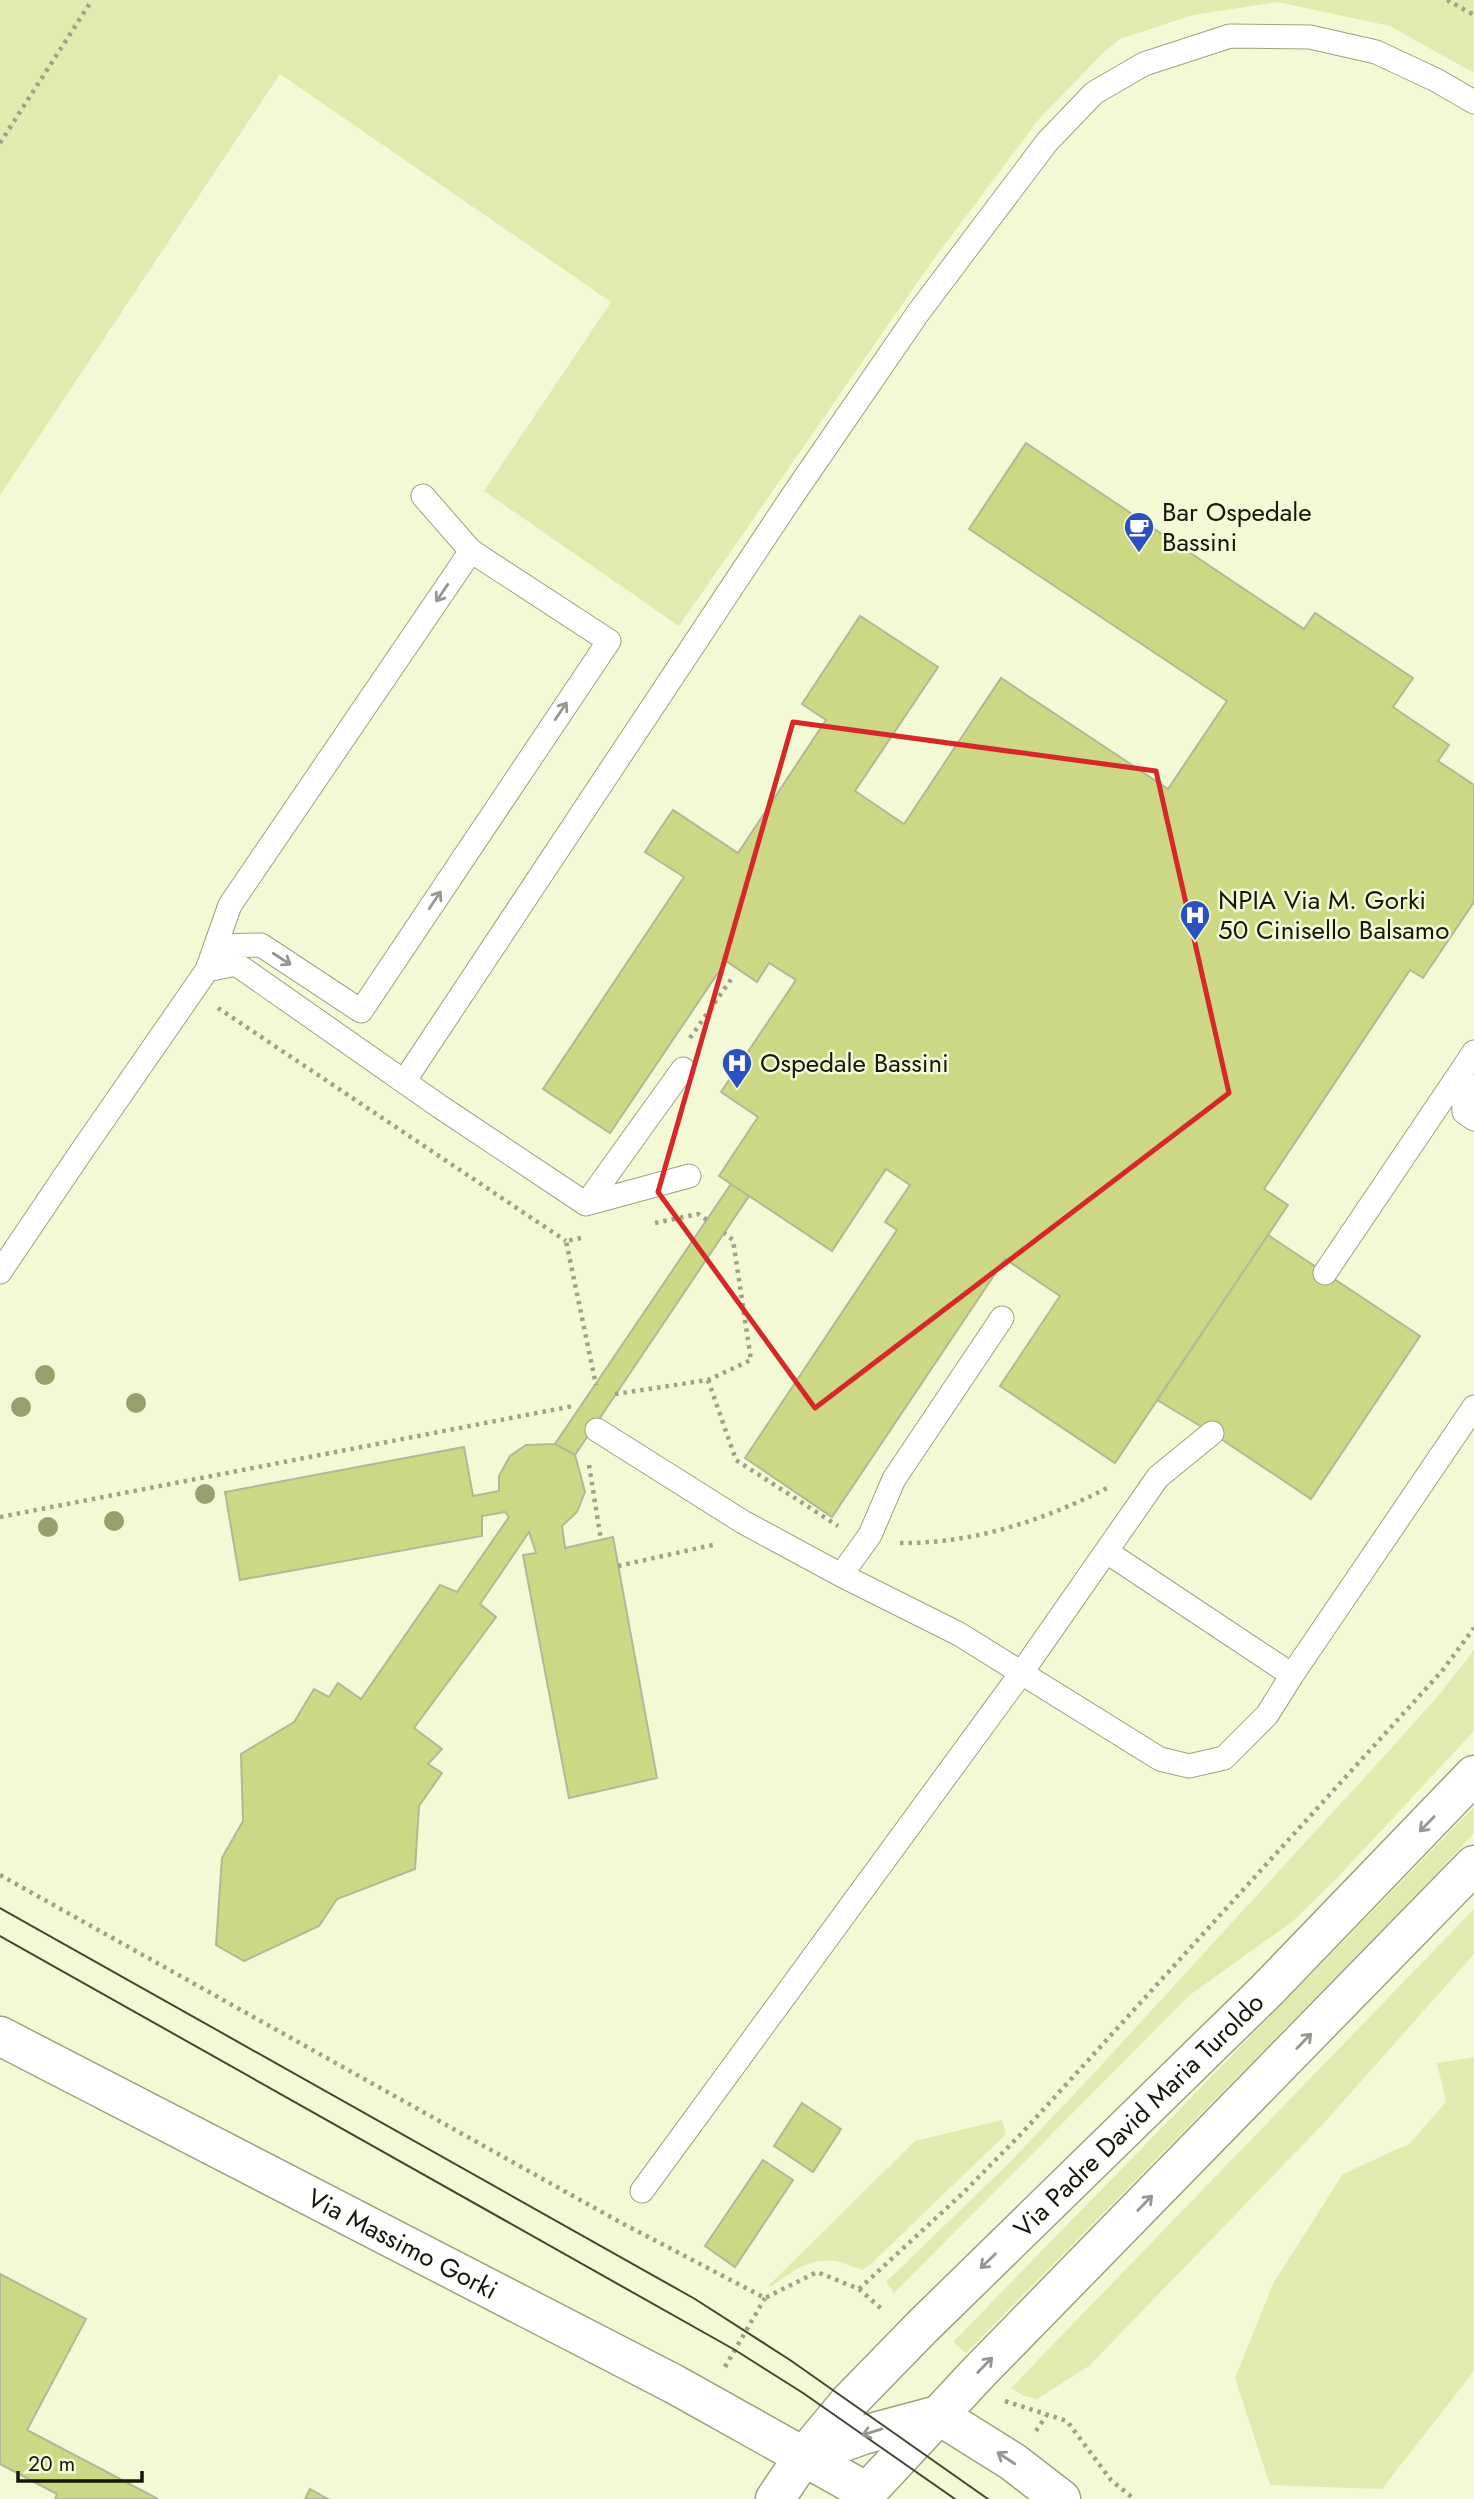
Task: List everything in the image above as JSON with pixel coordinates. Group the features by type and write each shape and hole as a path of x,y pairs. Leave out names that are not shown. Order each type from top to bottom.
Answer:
{"street":[{"name":"Via Padre David Maria Turoldo","path":"775,2499 804,2456 849,2402 1266,1990 1474,1774"},
{"path":"869,2497 938,2415 1474,1865"},
{"name":"Via Massimo Gorki","path":"0,2036 674,2384 804,2456 869,2497"},
{"path":"804,2456 875,2431 938,2415 1013,2462 1061,2499"}],"lane":[{"path":"405,1080 783,509 918,313 1047,142 1094,93 1144,64 1230,36 1310,37 1376,52 1436,80 1474,102"},
{"path":"217,946 261,945 361,1011 609,641 471,551 423,496"},
{"path":"0,1272 194,991 207,971 230,905 471,551"},
{"path":"207,971 236,964 439,1106 586,1204 690,1176"},
{"path":"1468,1061 1464,1112 1474,1119"},
{"path":"1325,1273 1468,1061"},
{"path":"586,1204 683,1069"},
{"path":"841,1575 870,1535 894,1479 1002,1318"},
{"path":"597,1430 757,1529 958,1634 1160,1759 1189,1766 1224,1758 1267,1716 1474,1406"},
{"path":"642,2191 1023,1672 1158,1477 1212,1433"},
{"path":"1107,1552 1292,1675"}],"path":[{"path":"0,143 92,0"},
{"path":"1447,0 1474,15"},
{"path":"683,1069 675,1060 732,978"},
{"path":"194,991 566,1241 596,1385"},
{"path":"645,1225 698,1214 707,1220"},
{"path":"615,1394 708,1380 751,1360 733,1240 724,1233"},
{"path":"566,1241 593,1236"},
{"path":"708,1380 736,1460 835,1525 900,1544 936,1543 1003,1530 1083,1500 1141,1471 1158,1477"},
{"path":"0,1517 571,1407"},
{"path":"589,1464 600,1540"},
{"path":"618,1566 740,1539 757,1529"},
{"path":"859,2289 963,2193 1022,2133 1442,1671 1474,1628"},
{"path":"0,1875 604,2213 765,2298"},
{"path":"722,2372 765,2298 817,2272 859,2289 887,2313"},
{"path":"1002,2400 1067,2421 1111,2480 1135,2499"}],"highlighted area":[{"path":"793,722 1156,771 1229,1093 815,1408 658,1192"}],"green space":[{"path":"0,0 1474,0 1474,73 1390,26 1278,2 1193,15 1120,39 1039,119 931,263 679,626 484,491 611,302 280,74 0,495"},
{"path":"1474,1650 1474,1731 1336,1879 1292,1922 1190,1995 894,2293 886,2282 1008,2164 1095,2072 1387,1753 1438,1696"},
{"path":"1474,1807 1474,1833 1417,1894 966,2353 953,2342"},
{"path":"1474,1909 1474,1954 1324,2123 1089,2366 1037,2399 1024,2396 1011,2388"},
{"path":"1474,2057 1474,2371 1382,2489 1270,2485 1235,2378 1274,2282 1343,2174 1409,2144 1446,2102 1437,2063"},
{"path":"1002,2120 1006,2134 870,2265 862,2270 838,2262 817,2262 801,2267 768,2286 915,2141"}],"building":[{"path":"1026,443 1304,629 1315,613 1413,678 1393,707 1449,745 1438,761 1474,785 1474,902 1423,978 1410,970 1264,1189 1288,1205 1115,1463 1000,1386 1060,1296 1005,1259 832,1517 745,1458 897,1230 885,1222 910,1185 886,1169 832,1251 719,1176 758,1117 721,1092 796,980 769,963 757,982 726,961 610,1133 543,1089 684,877 645,852 658,832 673,810 738,853 826,720 802,704 860,616 938,667 855,791 904,824 1001,678 1168,789 1227,701 969,529"},
{"path":"731,1184 749,1196 575,1455 555,1444"},
{"path":"1268,1235 1420,1336 1311,1499 1157,1400"},
{"path":"555,1444 575,1455 585,1492 577,1512 562,1526 565,1548 613,1537 657,1778 569,1798 523,1555 536,1553 529,1532 480,1604 496,1617 414,1728 442,1749 428,1764 442,1773 419,1806 415,1869 337,1899 319,1926 244,1961 216,1945 222,1858 243,1821 241,1754 294,1722 314,1689 329,1697 338,1683 361,1699 440,1585 457,1592 509,1517 505,1512 482,1516 482,1536 240,1580 225,1492 464,1447 473,1496 499,1491 499,1476 510,1456 526,1445"},
{"path":"802,2103 841,2129 813,2172 774,2146"},
{"path":"763,2160 793,2180 735,2267 705,2246"},
{"path":"0,2274 86,2319 27,2430 158,2499 55,2499 57,2494 0,2464"},
{"path":"310,2489 328,2499 305,2499"}],"tram line":[{"path":"0,1908 695,2299 790,2360 988,2499"},
{"path":"0,1936 735,2350 803,2393 955,2499"}],"place":[{"name":"Bar Ospedale Bassini","path":"1139,554"},
{"name":"NPIA Via M. Gorki 50 Cinisello Balsamo","path":"1195,942"},
{"name":"Ospedale Bassini","path":"737,1090"}]}
